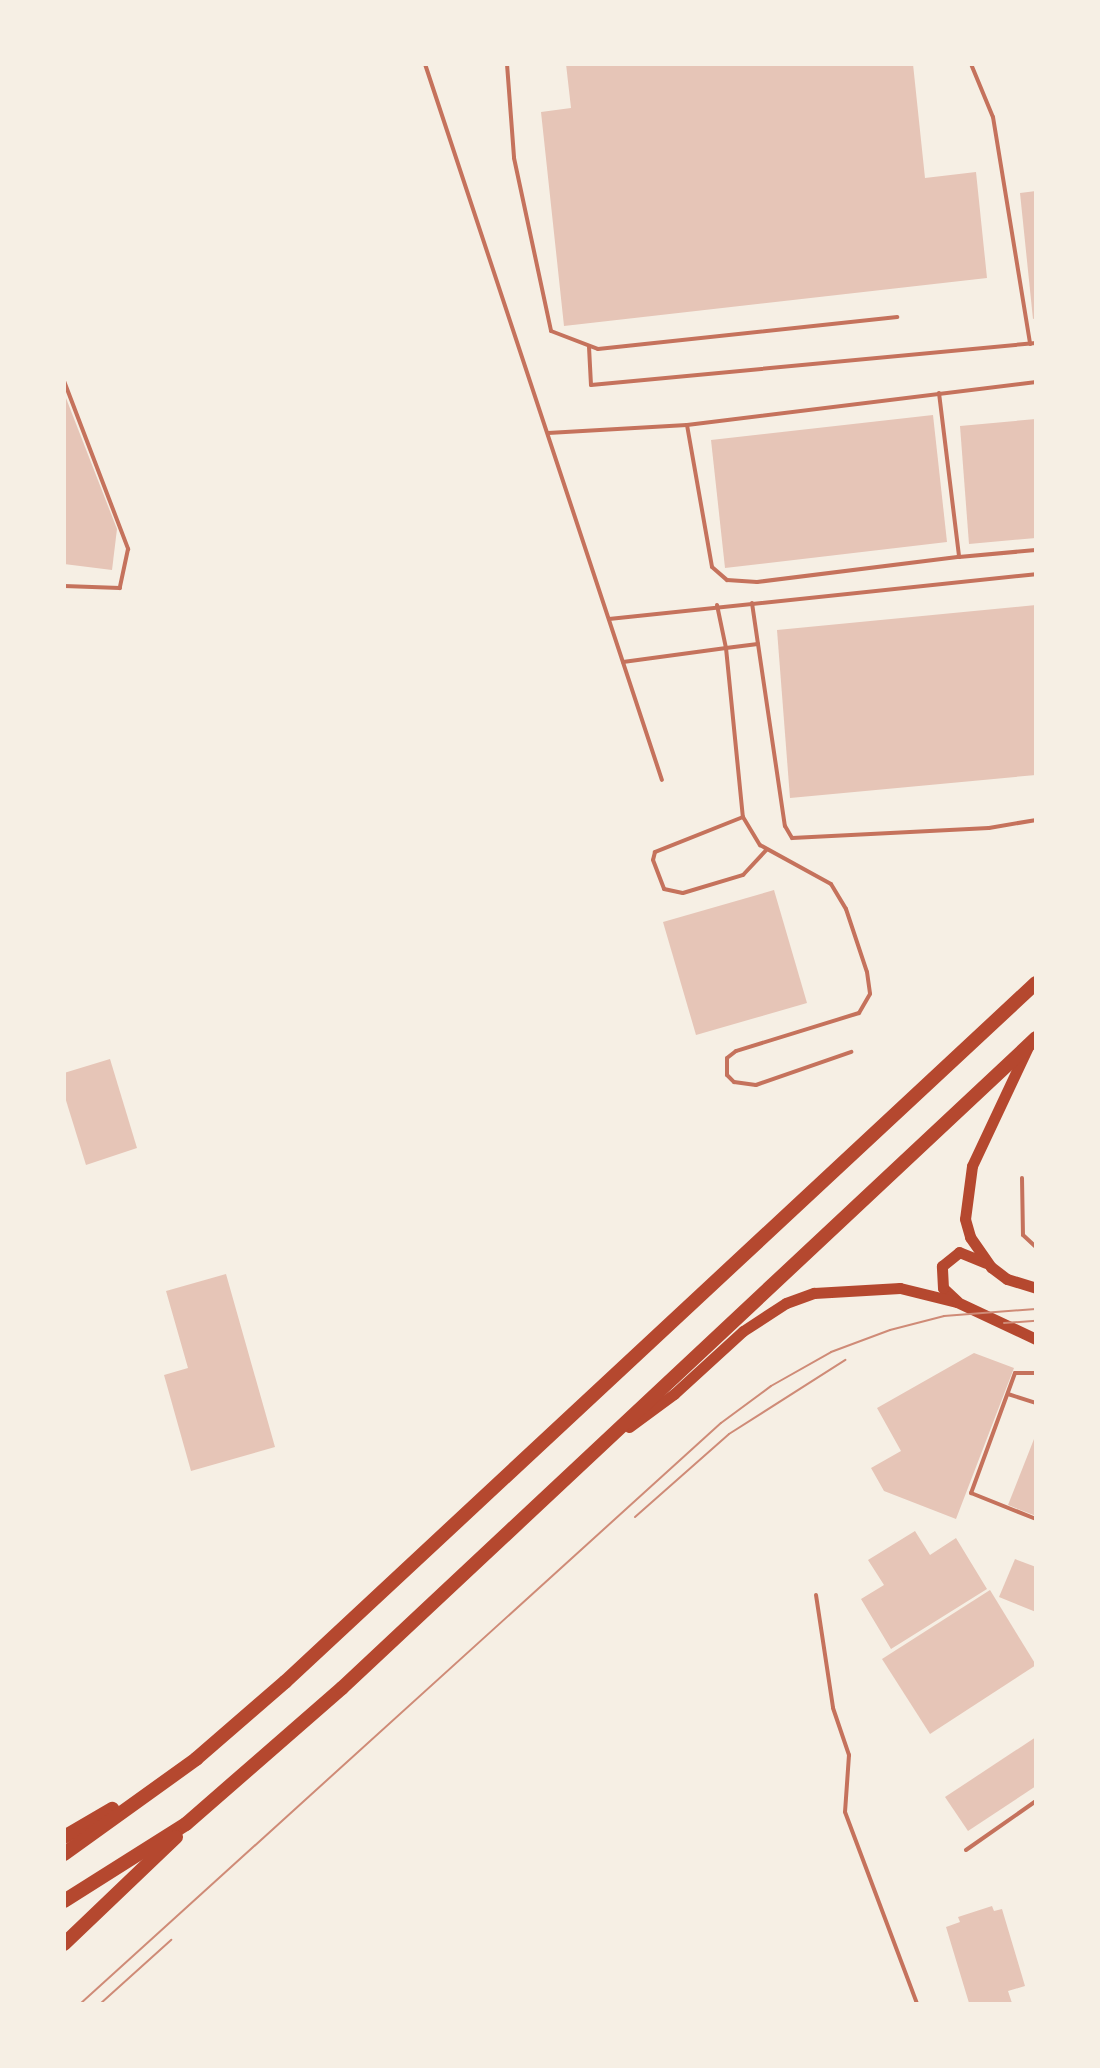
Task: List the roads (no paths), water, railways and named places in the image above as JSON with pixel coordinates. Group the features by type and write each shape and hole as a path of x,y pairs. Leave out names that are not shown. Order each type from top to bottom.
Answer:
{"highway":[{"path":"64,1854 196,1759 1036,983"},
{"path":"64,1901 186,1824 342,1688 580,1462 1034,1041"},
{"path":"64,1837 196,1759"},
{"path":"64,1944 160,1856 186,1824"}],"main road":[{"path":"991,1267 970,1237 965,1219 968,1187 972,1166 1034,1041"},
{"path":"957,1302 939,1276 949,1257 970,1254 1036,1288"},
{"path":"580,1462 674,1394 743,1331 786,1303 814,1293 900,1288 957,1302 1036,1339"}],"lane":[{"path":"425,64 662,780"},
{"path":"507,64 514,158 551,331 589,347 897,317"},
{"path":"589,347 591,385 1033,344 993,117 971,64"},
{"path":"64,381 128,549 120,588 64,586"},
{"path":"548,433 687,425 1036,382"},
{"path":"939,393 959,557"},
{"path":"687,425 712,567 727,580 757,582 1036,550"},
{"path":"609,619 717,605 1036,574"},
{"path":"752,603 785,826 792,838 989,828 1036,820"},
{"path":"717,605 726,648 743,817 754,840 831,884 846,909 870,994 859,1013 736,1051 727,1058 727,1075 734,1082 756,1085 851,1052"},
{"path":"623,662 758,644"},
{"path":"743,817 655,852 664,889 683,893 743,875 767,849"},
{"path":"1022,1178 1023,1235 1036,1247"},
{"path":"1036,1373 1015,1373 971,1493 1036,1519"},
{"path":"1008,1394 1036,1403"},
{"path":"816,1595 833,1708 849,1755 845,1812 917,2004"},
{"path":"966,1850 1036,1801"}],"tram line":[{"path":"80,2004 721,1423 771,1386 831,1352 890,1330 944,1316 1036,1309"},
{"path":"1004,1323 1036,1321"},
{"path":"635,1517 729,1434 845,1360"},
{"path":"100,2004 171,1940"}]}
